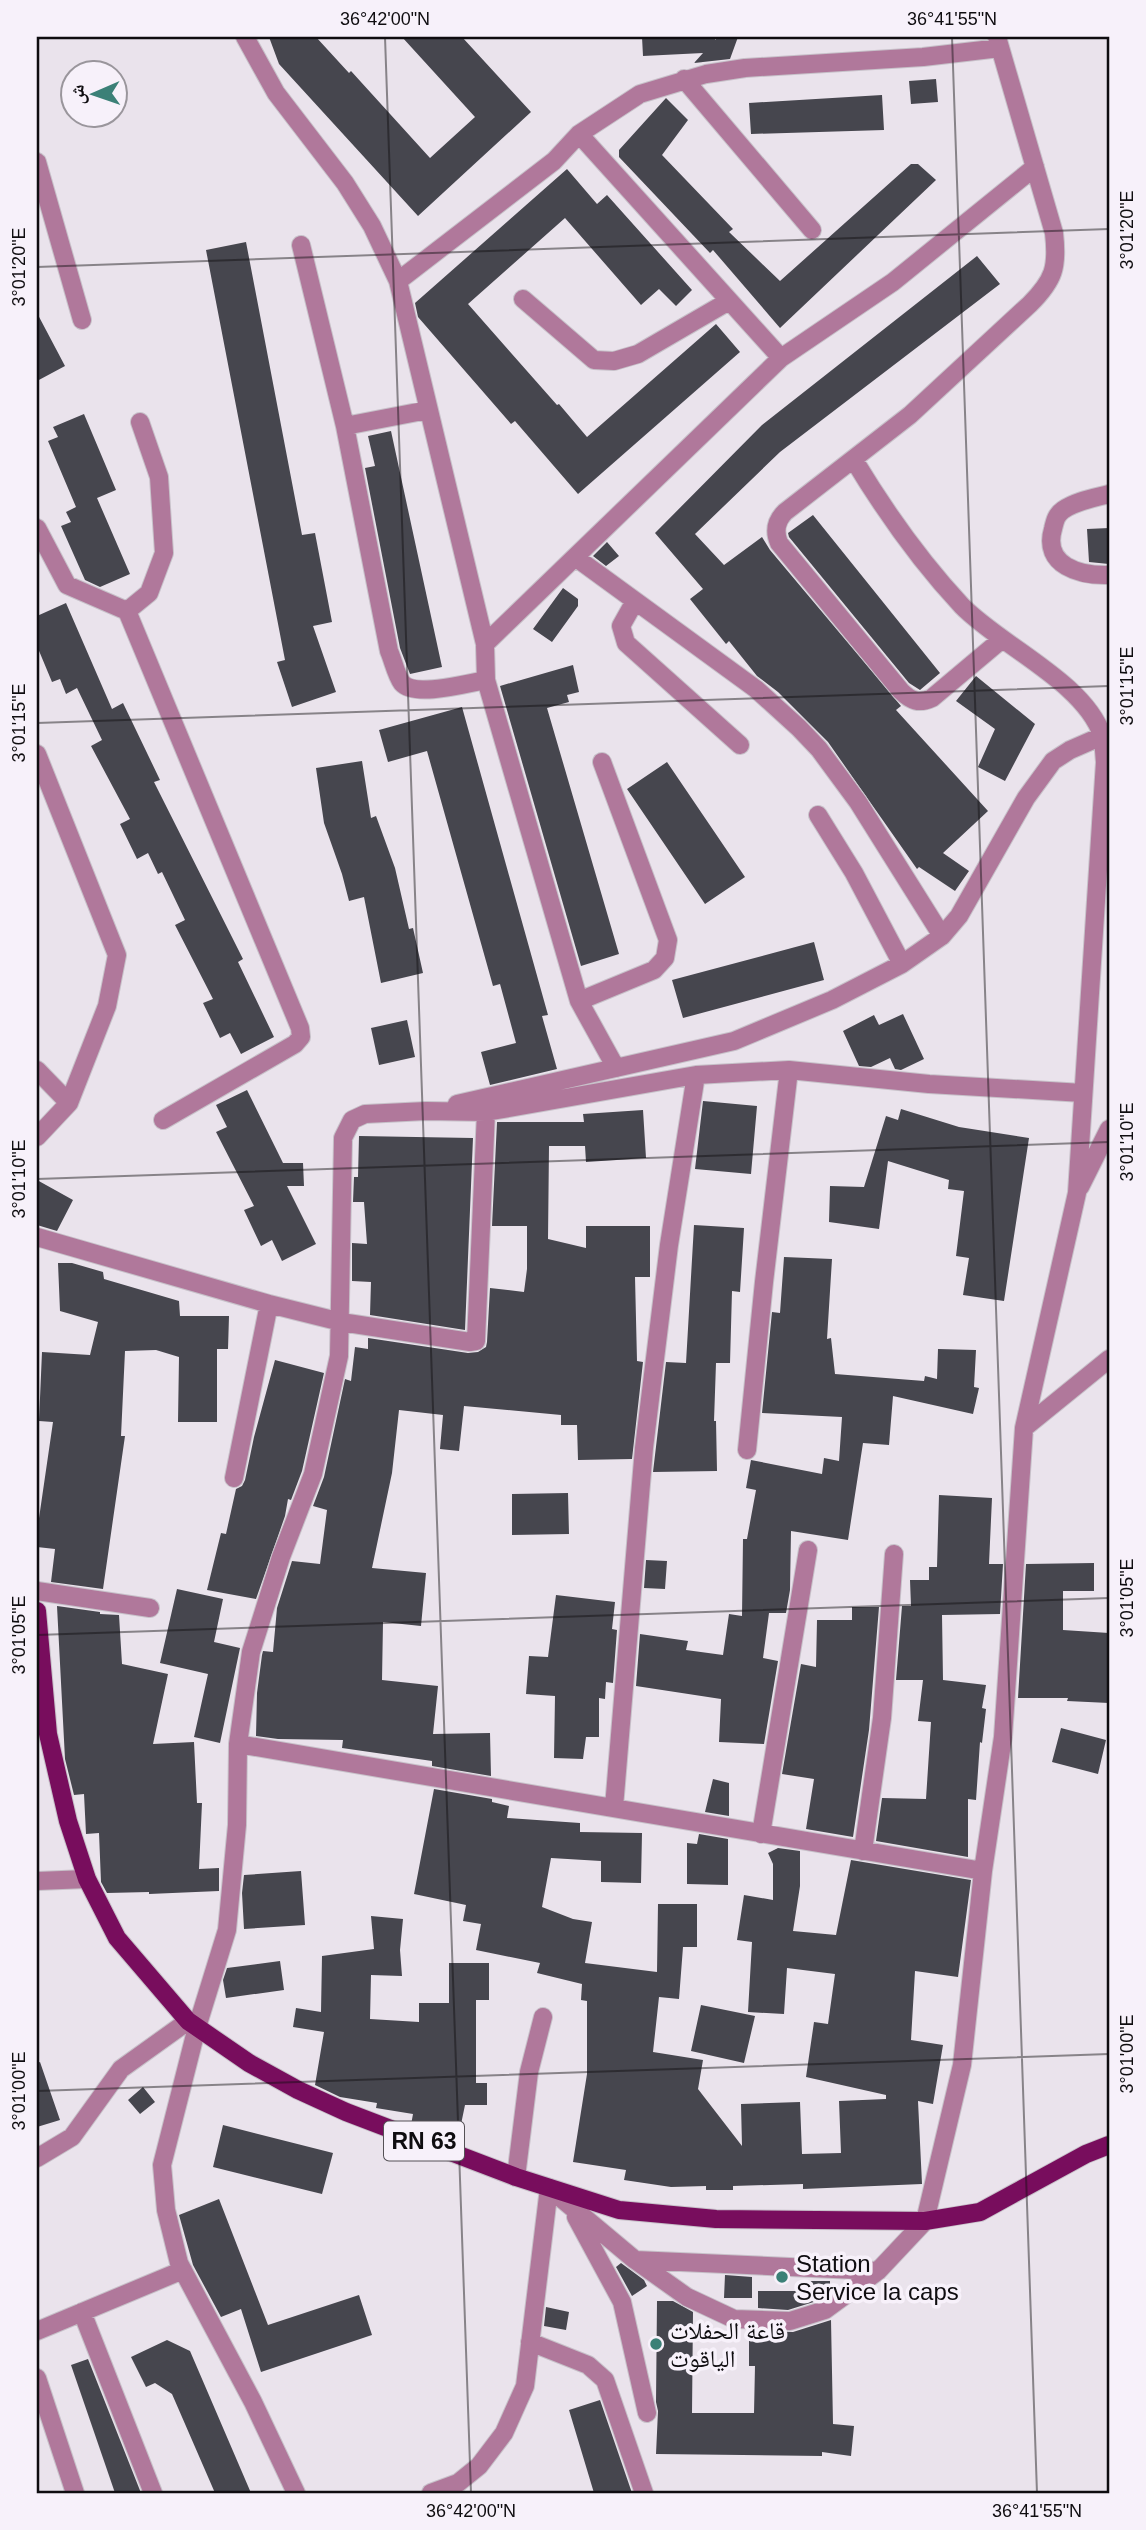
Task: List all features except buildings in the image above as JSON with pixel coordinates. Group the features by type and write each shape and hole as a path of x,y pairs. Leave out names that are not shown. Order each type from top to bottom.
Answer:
{"main road":[{"name":"RN 63","path":"37,1611 48,1734 68,1821 87,1879 117,1938 192,2024 248,2063 322,2101 516,2177 620,2210 716,2219 925,2221 980,2212 1086,2154 1109,2145"}],"street":[{"path":"245,37 276,93 345,183 372,226 398,281 485,644 486,680 579,1001 616,1068"},
{"path":"398,281 554,161 579,134 640,94 684,79 745,68 923,57 998,43 1054,233 1056,255 1053,276 1045,290 910,415 785,512 777,523 777,537 779,543 901,691 912,700 919,702 932,698 1001,640"},
{"path":"684,79 812,230"},
{"path":"579,134 781,358"},
{"path":"37,162 82,320"},
{"path":"485,644 781,358 893,282 1035,167"},
{"path":"301,245 345,426 389,651 403,683 412,689 433,690 486,680"},
{"path":"523,299 594,360 614,361 638,354 729,301"},
{"path":"345,426 428,410"},
{"path":"127,611 149,593 164,553 159,477 140,422"},
{"path":"549,2188 635,2260 687,2297 734,2319 790,2321 825,2309 878,2271 925,2221 962,2065 983,1871 1003,1737 1024,1428 1077,1194 1104,791 1102,736 1090,713 1070,690 1001,640 964,607 910,546 853,460"},
{"path":"1109,494 1082,501 1064,510 1056,518 1051,534 1054,552 1064,565 1078,572 1109,575"},
{"path":"37,528 67,585 127,611 300,1028 301,1037 295,1044 163,1120"},
{"path":"575,557 755,689 812,742 858,802 942,936"},
{"path":"635,601 621,626 626,643 740,745"},
{"path":"426,1111 734,1041 832,1000 902,964 942,936 959,916 1037,782 1053,761 1102,736"},
{"path":"37,754 117,955 107,1006 69,1103 37,1138"},
{"path":"579,1001 654,971 665,958 668,940 602,762"},
{"path":"818,815 854,873 902,964"},
{"path":"37,1070 69,1103"},
{"path":"296,2493 253,2402 179,2263 166,2210 162,2165 192,2024 227,1930 237,1825 238,1744 251,1653 281,1557 313,1474 339,1356 343,1138 352,1120 365,1114 486,1112 696,1075 789,1070 929,1084 1083,1093"},
{"path":"747,1450 789,1070"},
{"path":"614,1807 644,1448 669,1245 696,1075"},
{"path":"37,1237 341,1322 470,1342 476,1340 486,1112"},
{"path":"1077,1194 1109,1129"},
{"path":"234,1478 269,1304"},
{"path":"1024,1428 1109,1359"},
{"path":"761,1834 808,1550"},
{"path":"863,1851 882,1718 894,1555"},
{"path":"37,1591 150,1608"},
{"path":"238,1744 983,1871"},
{"path":"37,1881 87,1879"},
{"path":"516,2177 529,2072 543,2017"},
{"path":"37,2158 72,2137 121,2069 192,2024"},
{"path":"432,2493 458,2483 479,2466 504,2433 525,2386 549,2188"},
{"path":"569,2204 622,2302 647,2413"},
{"path":"635,2260 878,2271"},
{"path":"37,2331 183,2270"},
{"path":"82,2312 153,2493"},
{"path":"530,2342 588,2365 605,2380 644,2493"},
{"path":"37,2378 75,2493"}],"place":[{"name":"Station Service la caps","path":"782,2277"},
{"name":"قاعة الحفلات الياقوت","path":"656,2344"}]}
